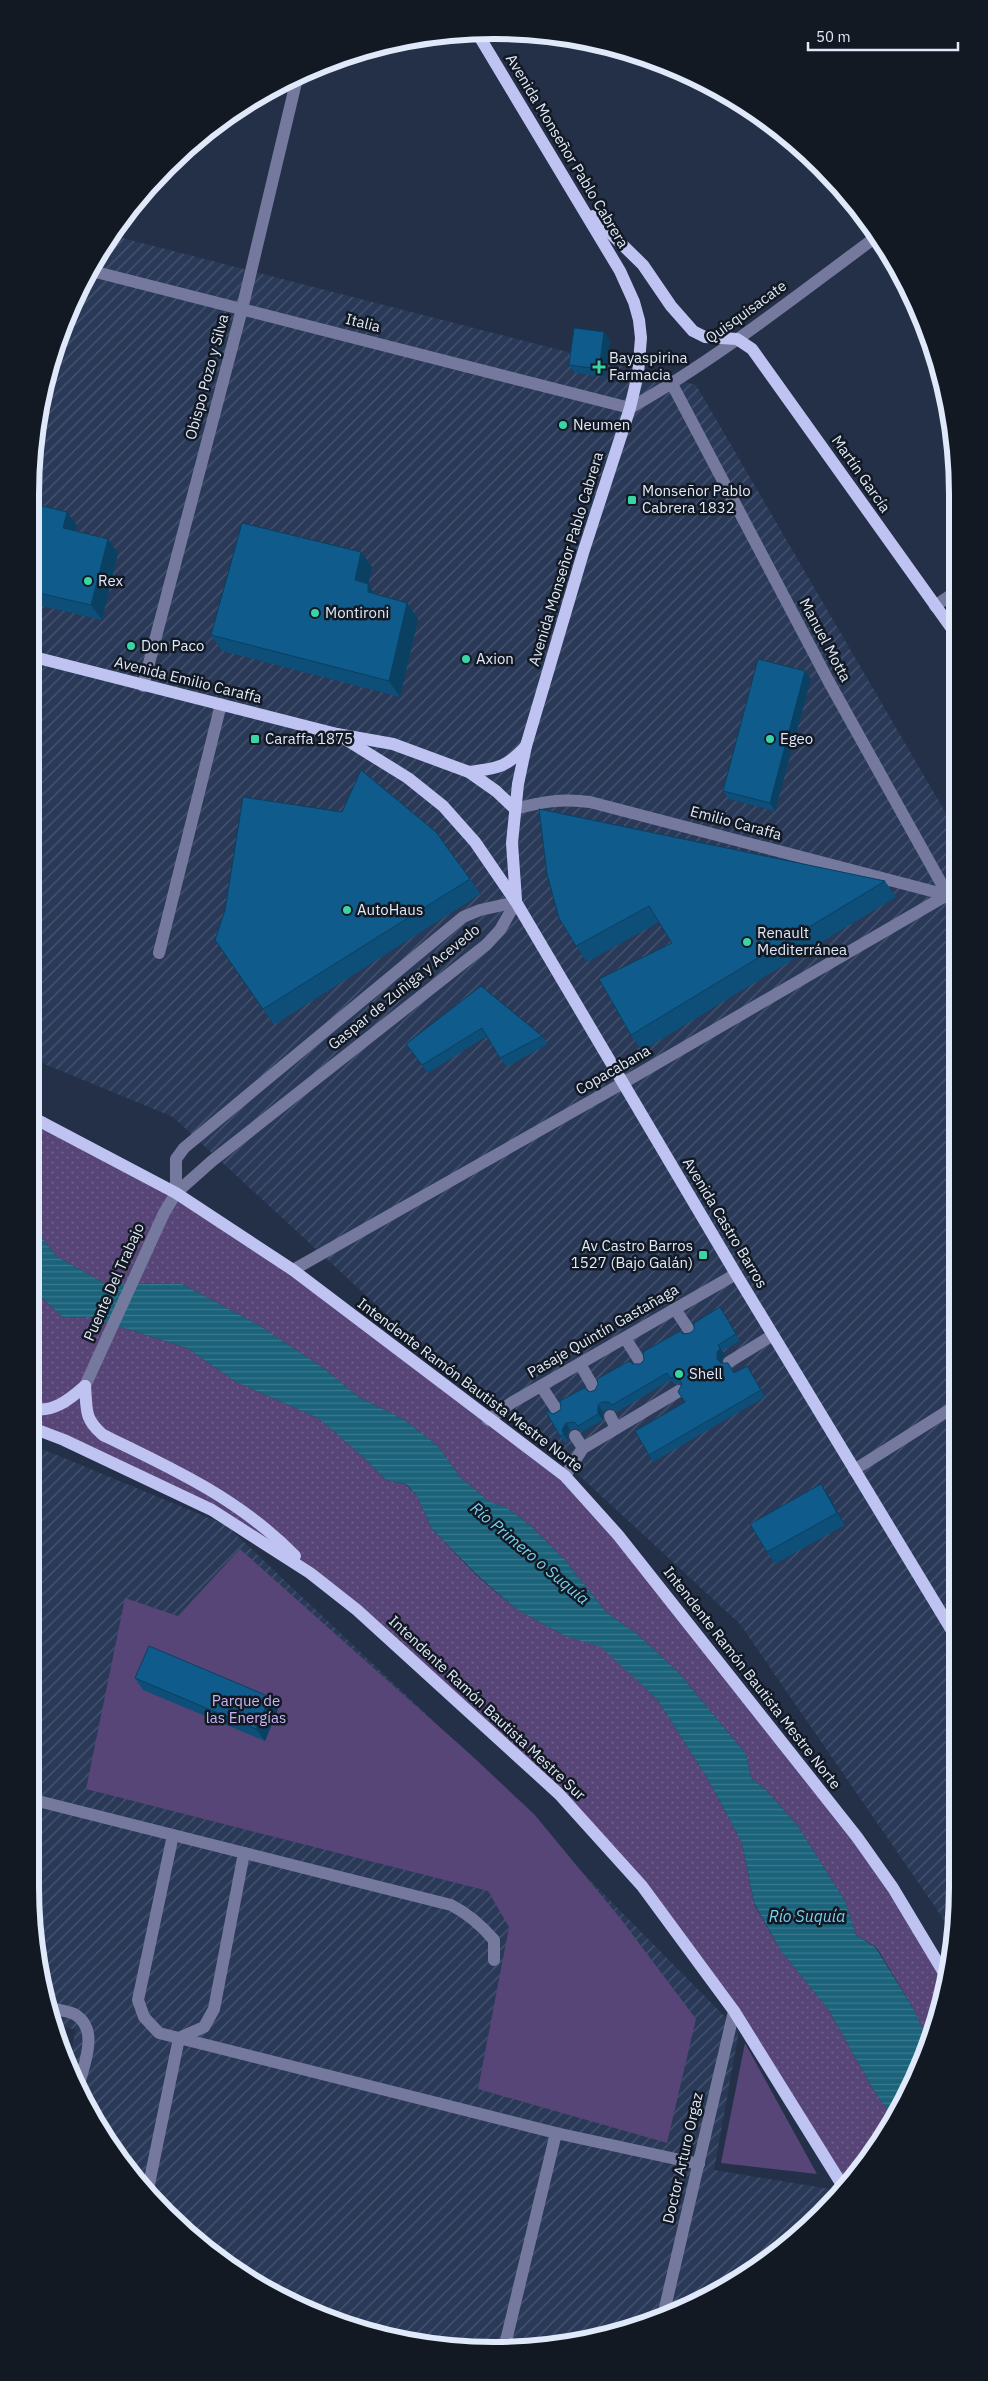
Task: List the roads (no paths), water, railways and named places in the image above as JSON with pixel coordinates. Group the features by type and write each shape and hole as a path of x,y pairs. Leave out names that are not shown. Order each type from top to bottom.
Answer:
{"main road":[{"name":"Avenida Monseñor Pablo Cabrera","path":"481,39 620,271 634,302 639,320 640,354 638,374 630,408 583,554 526,746 515,809"},
{"path":"577,200 643,265 670,306 693,331 706,337 737,339"},
{"name":"Martín García","path":"737,339 752,349 949,626"},
{"name":"Avenida Emilio Caraffa","path":"39,658 337,734 393,744 469,772 496,791 515,809"},
{"name":"Avenida Emilio Caraffa","path":"337,734 408,778 443,806 475,842 516,902"},
{"path":"469,772 498,768 512,761 526,746"},
{"name":"Avenida Castro Barros","path":"515,809 512,843 516,902 736,1274 949,1626"},
{"name":"Intendente Ramón Bautista Mestre Norte","path":"39,1121 176,1193 292,1270 488,1420 565,1476 618,1535 856,1837 893,1888 942,1969"},
{"path":"39,1408 52,1409 82,1392 91,1425 103,1435 196,1480 251,1515 276,1536 310,1573"},
{"name":"Intendente Ramón Bautista Mestre Sur","path":"39,1431 64,1440 212,1510 310,1573 387,1636 559,1794 642,1886 734,2011 840,2182"}],"street":[{"name":"Obispo Pozo y Silva","path":"143,686 242,309 295,85"},
{"name":"Quisquisacate","path":"630,408 672,384 737,339 872,240"},
{"name":"Italia","path":"97,272 630,408"},
{"name":"Manuel Motta","path":"672,384 829,682 949,898"},
{"path":"935,606 949,596"},
{"path":"159,953 221,704"},
{"name":"Emilio Caraffa","path":"515,809 547,800 569,799 590,802 947,895"},
{"name":"Copacabana","path":"292,1270 623,1084 947,895"},
{"name":"Gaspar de Zuñiga y Acevedo","path":"176,1193 212,1161 486,946 500,930 516,902"},
{"name":"Gaspar de Zuñiga y Acevedo","path":"176,1193 176,1159 184,1148 463,917 480,910 516,902"},
{"name":"Puente Del Trabajo","path":"82,1392 164,1213 176,1193"},
{"name":"Pasaje Quintín Gastañaga","path":"488,1420 541,1386 736,1274"},
{"path":"675,1309 691,1333"},
{"path":"728,1362 773,1335"},
{"path":"625,1338 640,1363"},
{"path":"580,1364 595,1390"},
{"path":"541,1386 558,1412"},
{"path":"656,1389 663,1401"},
{"path":"565,1476 584,1448 679,1391"},
{"path":"854,1470 949,1410"},
{"path":"610,1416 616,1428"},
{"path":"575,1436 584,1448"},
{"path":"39,1801 451,1905 482,1925 494,1940 494,1960"},
{"path":"173,1835 138,2000 144,2017 159,2033 556,2133 699,2164"},
{"path":"179,2038 204,2027 214,2009 244,1853"},
{"path":"55,2009 76,2015 86,2025 90,2037 81,2077"},
{"name":"Doctor Arturo Orgaz","path":"665,2309 734,2011"},
{"path":"149,2184 179,2038"},
{"path":"506,2342 556,2133"}],"water":[{"name":"Río Suquía","path":"39,1234 56,1256 104,1283 182,1284 257,1324 322,1367 360,1398 403,1419 438,1446 460,1477 490,1502 506,1507 531,1526 564,1559 607,1613 636,1633 678,1672 746,1754 751,1778 766,1790 798,1826 845,1901 856,1935 876,1948 913,2008 925,2034 915,2061 889,2113 873,2089 828,2009 781,1951 754,1903 742,1843 709,1781 657,1699 601,1647 563,1635 516,1609 476,1574 432,1529 417,1496 406,1484 386,1480 361,1455 318,1418 236,1382 187,1348 89,1317 64,1318 39,1295"}],"place":[{"name":"Bayaspirina Farmacia","path":"599,367"},
{"name":"Neumen","path":"563,425"},
{"name":"Monseñor Pablo Cabrera 1832","path":"632,500"},
{"name":"Rex","path":"88,581"},
{"name":"Montironi","path":"315,613"},
{"name":"Don Paco","path":"131,646"},
{"name":"Axion","path":"466,659"},
{"name":"Caraffa 1875","path":"255,739"},
{"name":"Egeo","path":"770,739"},
{"name":"AutoHaus","path":"347,910"},
{"name":"Renault Mediterránea","path":"747,942"},
{"name":"Av Castro Barros 1527 (Bajo Galán)","path":"703,1255"},
{"name":"Shell","path":"679,1374"}],"water label":[{"name":"Río Primero o Suquía","path":"530,1553"}],"park label":[{"name":"Parque de las Energías","path":"246,1710"}]}
